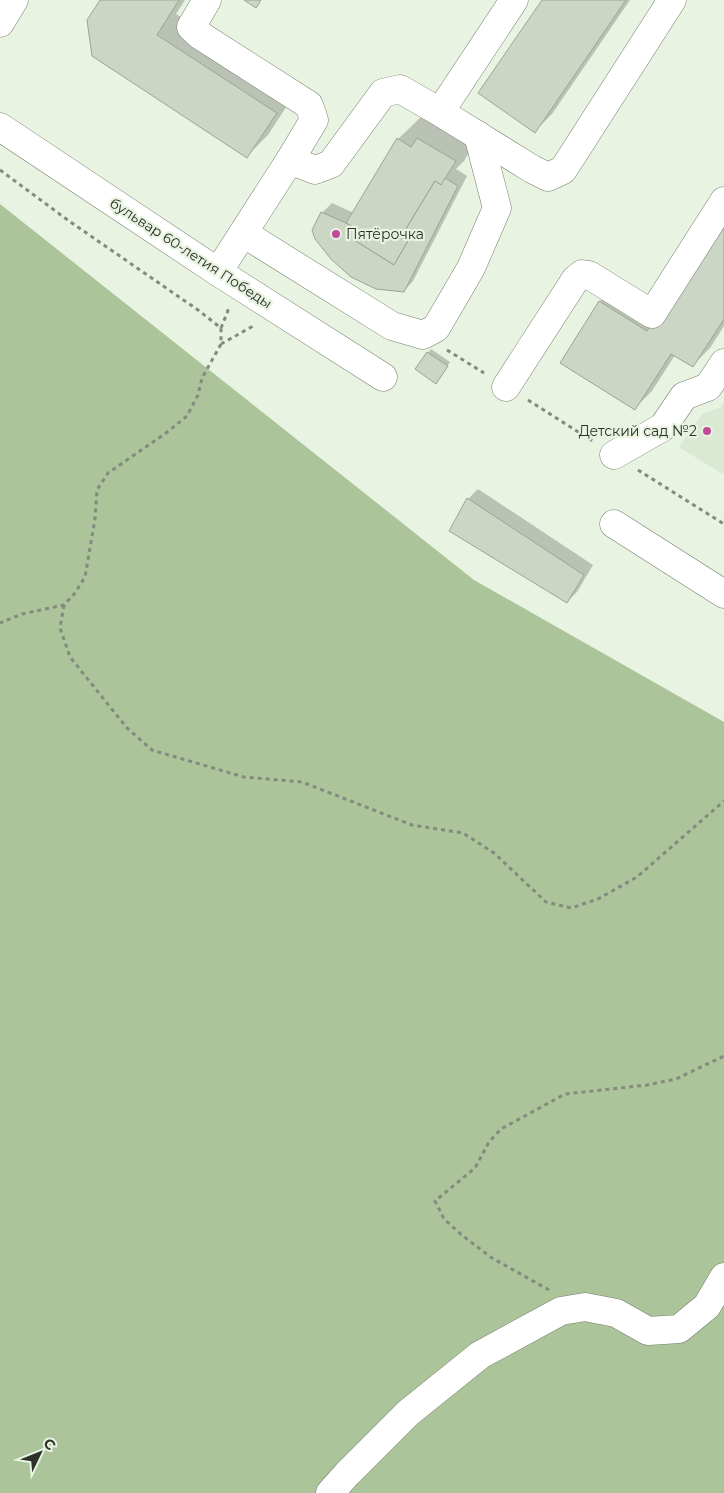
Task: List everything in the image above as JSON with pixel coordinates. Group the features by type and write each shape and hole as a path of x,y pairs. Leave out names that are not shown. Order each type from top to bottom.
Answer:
{"street":[{"path":"0,22 14,0"},
{"path":"207,0 191,27 201,36 309,106 314,120 218,272"},
{"path":"440,112 514,0"},
{"path":"290,160 315,170 330,164 384,93 400,89 548,177 563,170 672,0"},
{"name":"бульвар 60-летия Победы","path":"0,127 218,272 383,377"},
{"path":"243,233 392,326 423,335 436,328 456,294 471,268 497,208 478,136"},
{"path":"506,387 575,280 582,274 589,274 652,314 724,201"},
{"path":"614,455 663,427 684,396 708,387 724,362"},
{"path":"614,524 724,594"},
{"path":"330,1493 408,1414 480,1355 561,1311 585,1306 616,1312 648,1331 679,1329 707,1306 724,1277"}],"path":[{"path":"0,170 221,328 221,344 202,378 198,394 187,416 108,473 97,490 95,519 84,577 75,593 64,605 60,628 70,657 127,728 152,750 244,777 302,782 412,825 464,834 494,853 546,902 571,908 598,899 637,877 724,801"},
{"path":"221,344 278,310"},
{"path":"423,335 506,387"},
{"path":"0,623 22,614 64,605"},
{"path":"585,1306 546,1288 492,1258 444,1219 436,1202 475,1168 490,1142 501,1129 565,1094 647,1085 676,1079 724,1056"}],"shaded area":[{"name":"Детский сад №2","path":"724,402 724,475 679,447 702,414 721,407"}],"green space":[{"path":"0,204 474,580 724,722 724,1493 0,1493"}],"building":[{"path":"100,0 179,0 157,35 277,113 247,158 92,56 87,20"},
{"path":"244,0 261,0 256,8"},
{"path":"542,0 626,0 535,133 478,93"},
{"path":"397,138 411,147 417,138 456,161 441,185 435,181 401,237 408,241 394,265 354,240 360,231 346,223"},
{"name":"Пятёрочка","path":"445,178 458,186 404,292 376,289 351,277 331,259 315,239 312,230 321,212 360,231 354,240 394,265 408,241 401,237 435,181 441,185"},
{"path":"724,212 724,319 693,367 671,354 635,410 560,363 599,301 647,331"},
{"path":"427,352 448,366 436,384 415,369"},
{"path":"467,498 584,575 567,603 449,531"}],"place":[{"name":"Пятёрочка","path":"336,234"},
{"name":"Детский сад №2","path":"707,431"}]}
